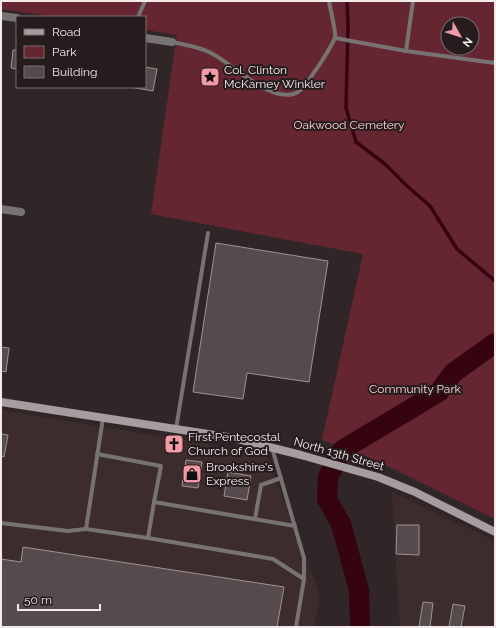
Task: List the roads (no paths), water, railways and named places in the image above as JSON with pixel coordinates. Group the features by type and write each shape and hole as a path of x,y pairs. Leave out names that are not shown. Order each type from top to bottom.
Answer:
{"street":[{"path":"1,16 16,18"},
{"path":"146,38 172,42"},
{"path":"1,209 21,212"},
{"name":"North 13th Street","path":"1,402 234,438 301,455 378,476 415,492 495,532"}],"lane":[{"path":"138,16 146,1"},
{"path":"172,42 203,49 213,54 262,88 274,94 284,96 296,93 306,85 317,70 335,38 329,1"},
{"path":"406,51 413,1"},
{"path":"335,38 406,51 495,63"},
{"path":"176,429 208,233"},
{"path":"86,529 103,418"},
{"path":"272,448 304,558 304,580 296,627"},
{"path":"97,454 161,466 148,538"},
{"path":"255,519 261,485 281,478"},
{"path":"154,502 295,526"},
{"path":"1,523 68,531 86,529 273,559 304,580"}],"waterway":[{"path":"347,1 348,27 346,108 356,142 385,164 430,206 457,249 495,281"},
{"path":"360,627 359,590 341,524 327,499 328,477 342,450 439,392 453,373 495,343"}],"place":[{"name":"Col. Clinton McKamey Winkler","path":"210,77"},
{"name":"First Pentecostal Church of God","path":"174,444"},
{"name":"Brookshire's Express","path":"192,474"}],"park label":[{"name":"Oakwood Cemetery","path":"349,125"},
{"name":"Community Park","path":"415,389"}]}
